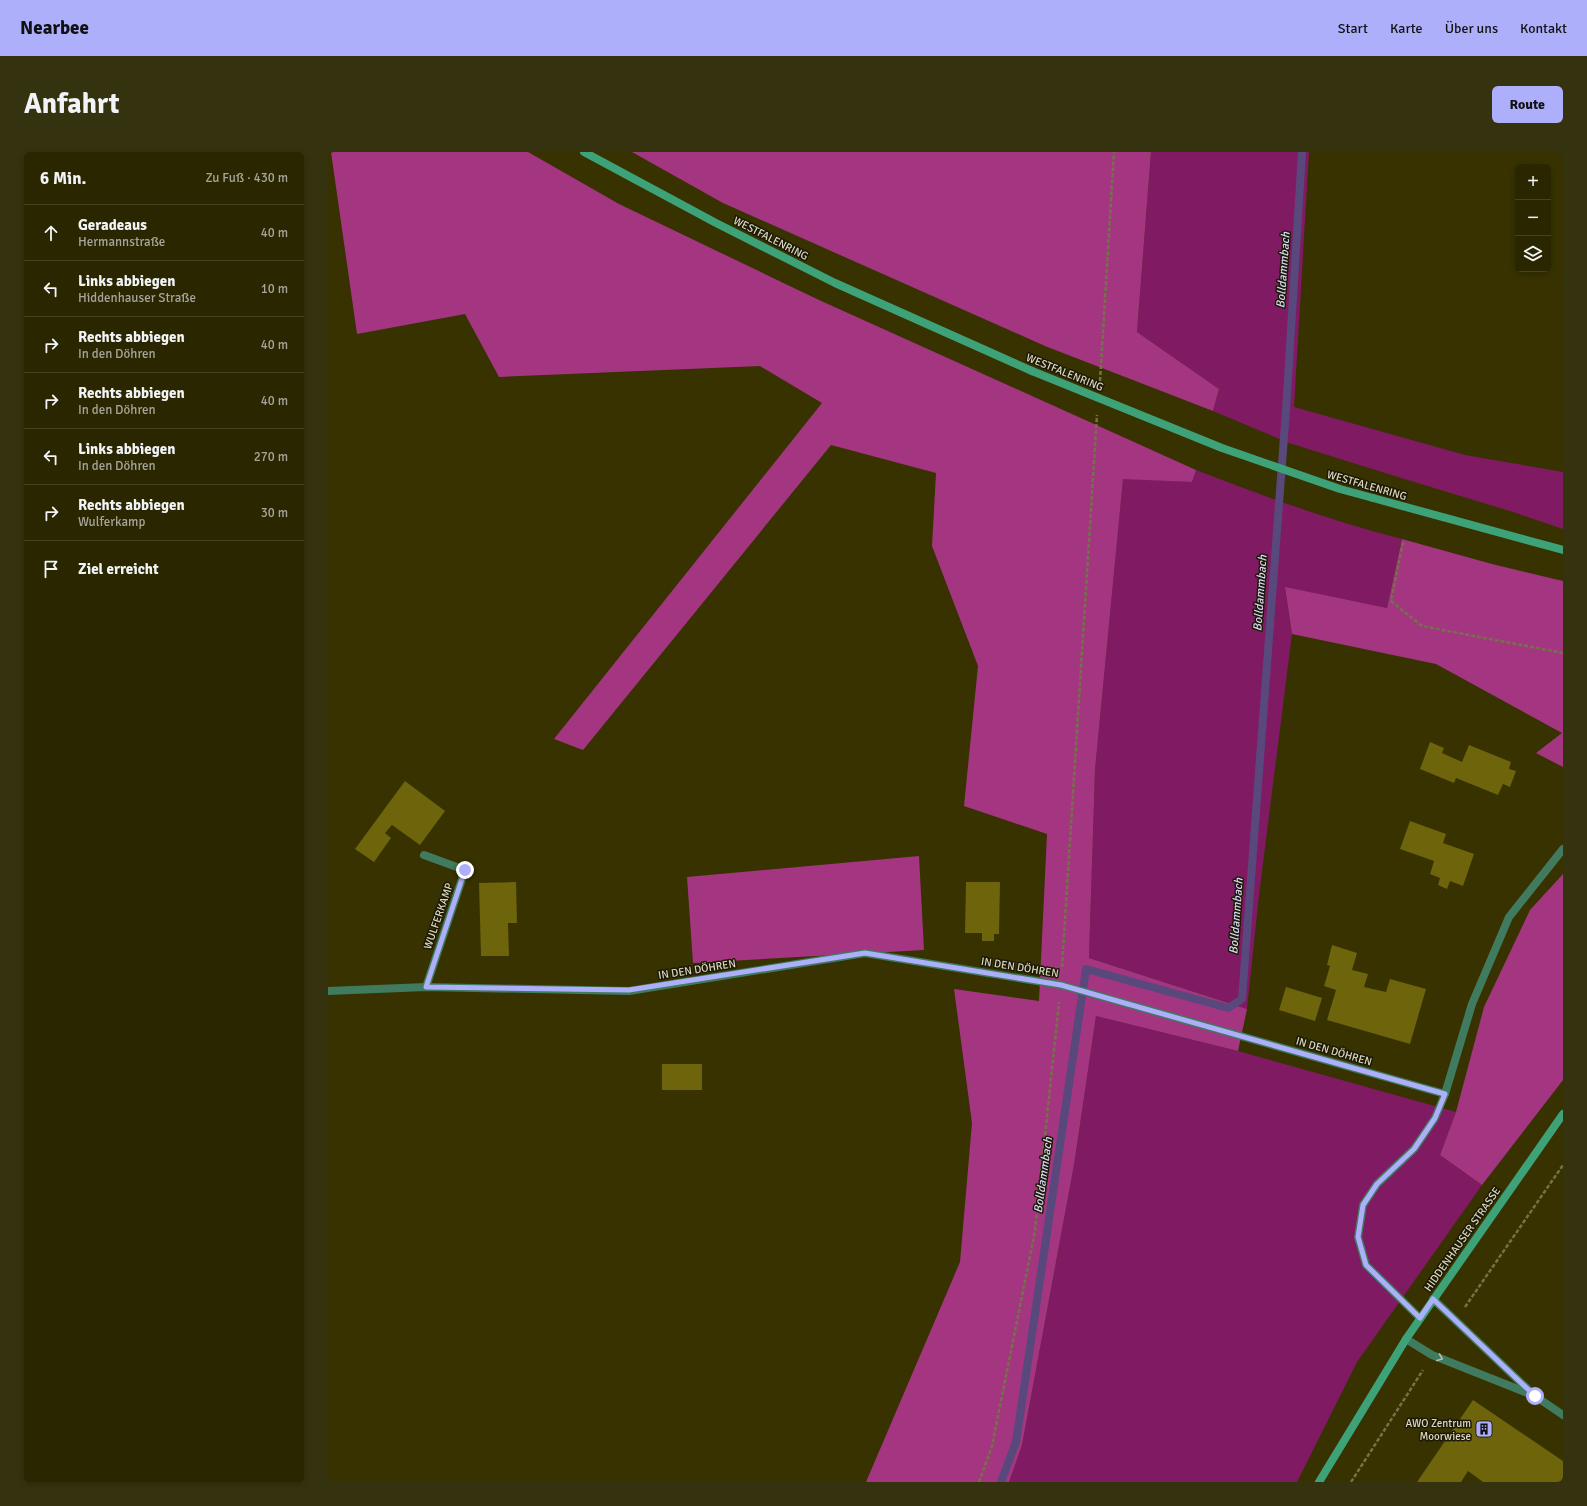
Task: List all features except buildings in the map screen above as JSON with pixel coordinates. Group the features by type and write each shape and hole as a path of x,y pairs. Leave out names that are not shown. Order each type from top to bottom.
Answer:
{"main road":[{"name":"WESTFALENRING","path":"584,152 716,223 835,283 1032,371 1222,448 1333,487 1563,550"},
{"name":"HIDDENHAUSER STRASSE","path":"1319,1482 1406,1339 1563,1114"}],"street":[{"path":"1420,1318 1366,1265 1358,1237 1363,1205 1377,1184 1414,1149 1435,1118 1445,1094 1472,1004 1509,917 1563,849"},
{"name":"WULFERKAMP","path":"424,855 465,870 426,987"},
{"name":"IN DEN DÖHREN","path":"328,991 426,987 629,990 865,953 1061,985 1445,1094"},
{"path":"1433,1299 1535,1396 1563,1415"},
{"path":"1406,1339 1432,1355 1535,1396"}],"path":[{"path":"1100,382 1114,152"},
{"path":"979,1482 992,1446 1035,1231 1061,985 1098,414"},
{"path":"1403,542 1391,601 1422,626 1563,653"}],"shaded area":[{"path":"331,152 528,152 619,204 819,300 1196,470 1192,482 1123,479 1095,770 1089,958 1247,1009 1238,1051 1096,1016 1074,1165 1022,1445 1009,1482 866,1482 960,1262 972,1123 954,989 1039,1001 1047,834 964,806 978,666 932,546 936,473 831,445 583,750 554,739 822,403 760,366 499,377 465,314 357,334"},
{"path":"632,152 1151,152 1137,332 1219,389 1213,411 1045,346 723,203"},
{"path":"1151,152 1309,152 1294,407 1465,455 1563,472 1563,529 1513,512 1289,443 1213,411 1219,389 1137,332"},
{"path":"1196,470 1272,499 1402,539 1387,608 1285,588 1292,634 1259,895 1247,1009 1089,958 1095,770 1123,478 1192,482"},
{"path":"1402,539 1492,564 1563,581 1563,767 1536,753 1562,733 1436,664 1292,634 1285,587 1387,608"},
{"path":"919,856 924,950 693,963 687,877"},
{"path":"1563,874 1563,1080 1482,1185 1440,1155 1456,1112 1484,1007 1530,910"},
{"path":"1096,1016 1238,1051 1456,1112 1440,1155 1482,1185 1357,1362 1297,1482 1009,1482 1022,1445 1074,1165"}],"waterway":[{"name":"Bolldammbach","path":"1001,1482 1016,1442 1086,969 1228,1008 1242,999 1286,410 1302,152"}],"place":[{"name":"AWO Zentrum Moorwiese","path":"1484,1429"}],"route":[{"path":"465,870 426,987 629,990 865,953 1061,985 1445,1094 1435,1118 1414,1149 1377,1184 1363,1205 1358,1237 1366,1265 1420,1318 1433,1299 1456,1319 1535,1396"}]}
